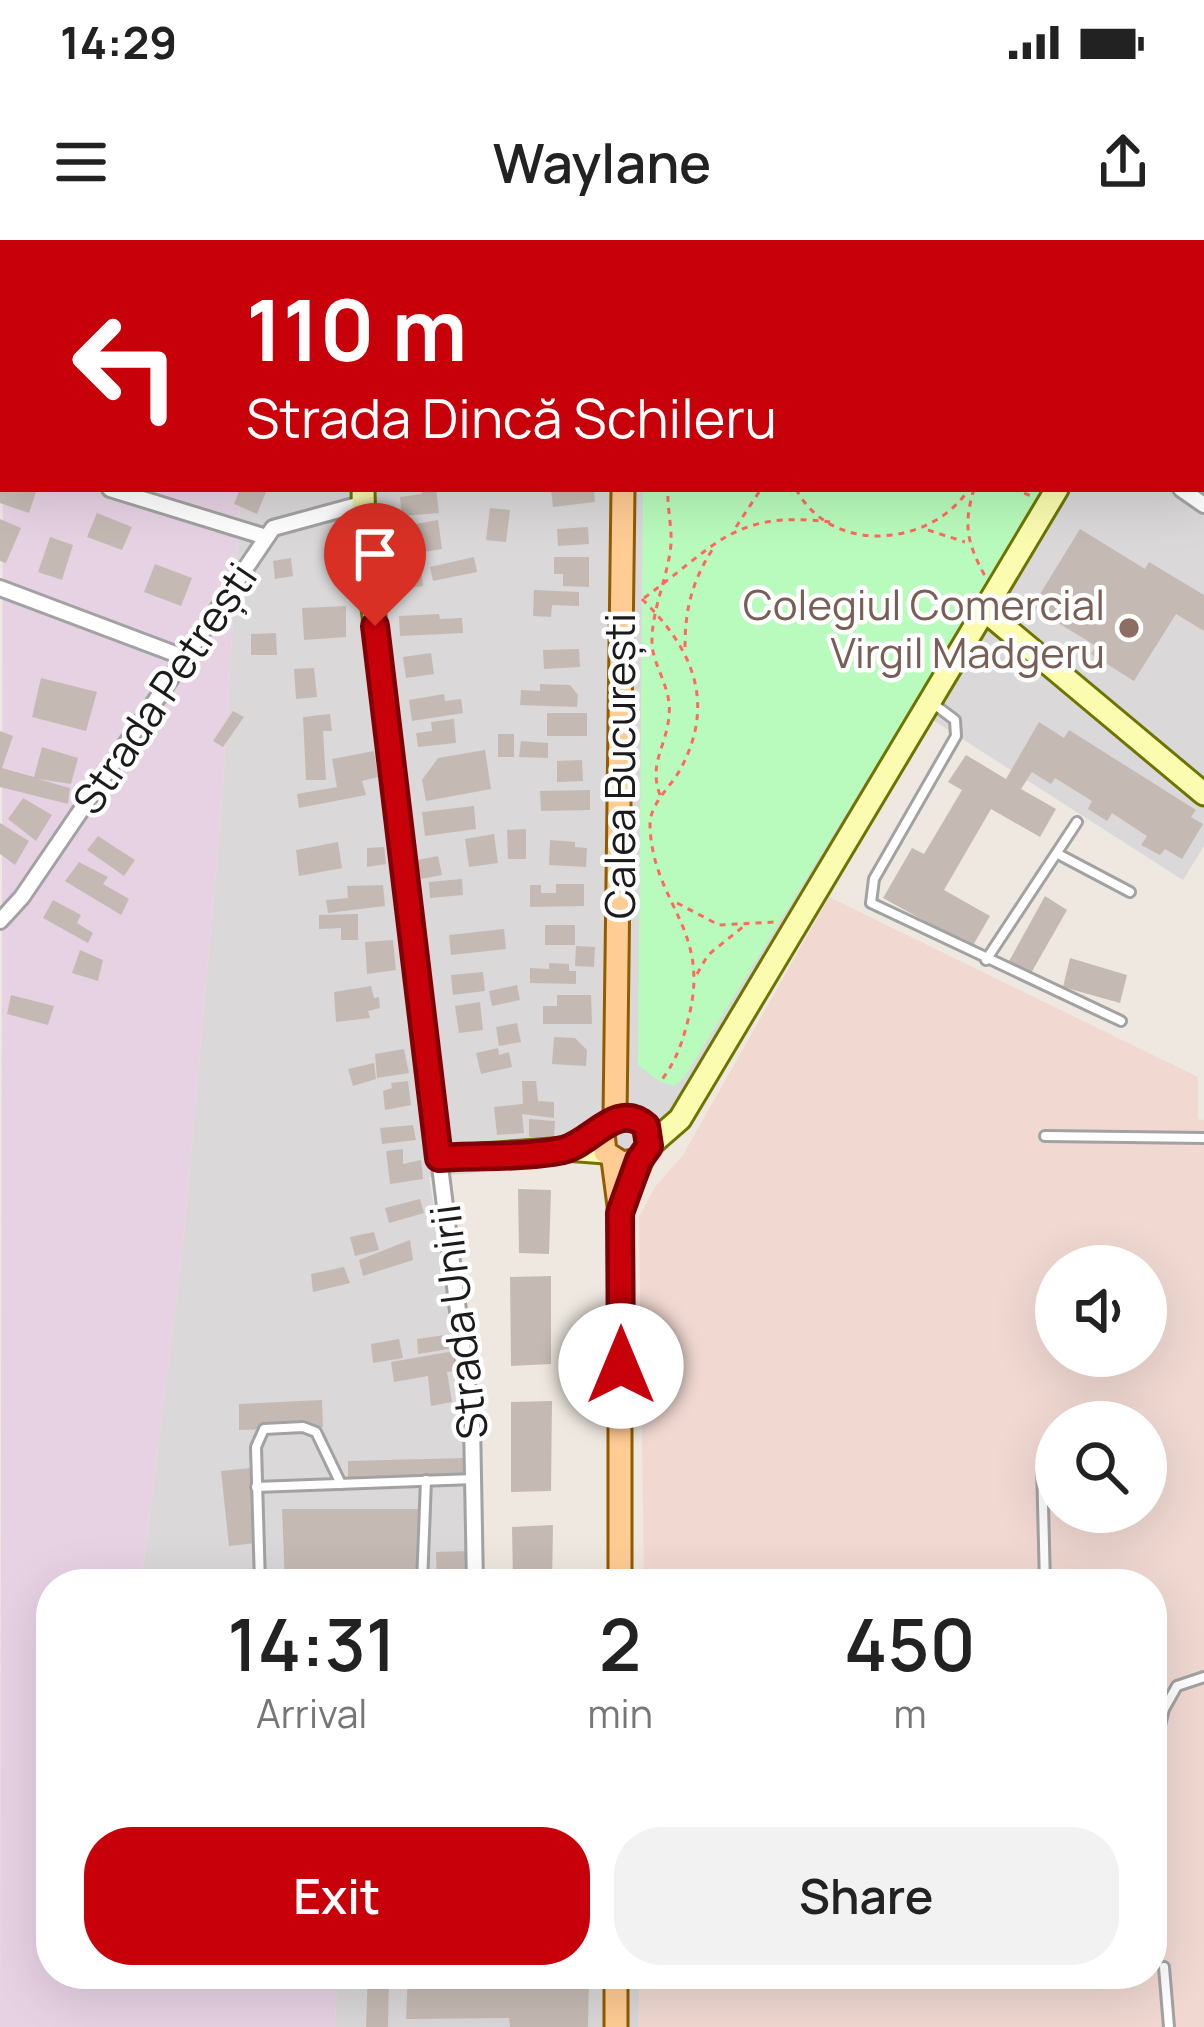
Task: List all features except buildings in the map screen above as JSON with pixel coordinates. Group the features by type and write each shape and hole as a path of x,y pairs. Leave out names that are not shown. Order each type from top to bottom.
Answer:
{"main road":[{"name":"Calea București","path":"620,1569 620,1213 631,1132 617,1043 623,492"},
{"path":"439,1158 566,1149 680,1119 1055,492"},
{"name":"Strada Unirii","path":"362,496 439,1158"},
{"path":"989,602 1204,794"},
{"name":"Calea București","path":"620,1213 602,1139 631,1132"},
{"path":"566,1149 609,1156 631,1132"},
{"path":"616,1989 616,2027"}],"street":[{"path":"156,496 266,536"},
{"name":"Strada Petrești","path":"0,921 22,897 266,536 282,524 362,496"},
{"path":"0,588 186,658"},
{"name":"Strada Unirii","path":"439,1158 468,1372 475,1569"}],"lane":[{"path":"930,701 955,720 956,736 874,879 871,904 1121,1021"},
{"path":"986,960 1077,822"},
{"path":"1058,854 1130,892"},
{"path":"1045,1136 1204,1138"},
{"path":"259,1569 256,1447 264,1429 303,1427 322,1437 341,1484"},
{"path":"256,1487 475,1478"},
{"path":"423,1569 426,1480"},
{"path":"1044,1533 1045,1569"},
{"path":"1167,1704 1177,1686 1204,1677"},
{"path":"1166,1989 1169,2027"}],"path":[{"path":"660,796 654,778 656,755 670,716 662,668 652,652 655,613 671,542 668,492"},
{"path":"685,647 643,599 735,529 758,492"},
{"path":"799,492 830,522"},
{"path":"735,529 786,517 830,522 861,535 892,538 927,530 970,492"},
{"path":"971,492 965,518 968,544 989,602"},
{"path":"927,530 968,544"},
{"path":"697,976 692,943 675,902 657,875 650,817 679,772 694,737 699,696 685,647 686,609 695,576 712,548"},
{"path":"675,902 719,925 801,918"},
{"path":"660,1082 674,1064 684,1038 697,976 708,955 744,926"}],"shaded area":[{"path":"3,492 241,492 222,802 183,1245 143,1569 36,1569 36,1989 336,1989 335,2027 0,2027"},
{"path":"241,492 1204,492 1204,846 1183,880 931,719 829,897 680,1132 639,1185 594,1162 429,1177 475,1466 476,1569 143,1569 183,1245 222,802"},
{"path":"829,897 1198,1077 1198,1119 1204,1120 1204,2027 638,2027 639,1989 1167,1989 1167,1569 644,1569 639,1217 655,1187 683,1155"},
{"path":"336,1989 639,1989 638,2027 335,2027"}],"green space":[{"path":"643,492 1043,492 684,1078 674,1086 638,1065"}],"place":[{"name":"Colegiul Comercial Virgil Madgeru","path":"1129,628"}],"route":[{"path":"375,626 439,1158 566,1149 622,1116 635,1117 646,1126 649,1146 639,1160 620,1213 621,1366"}]}
